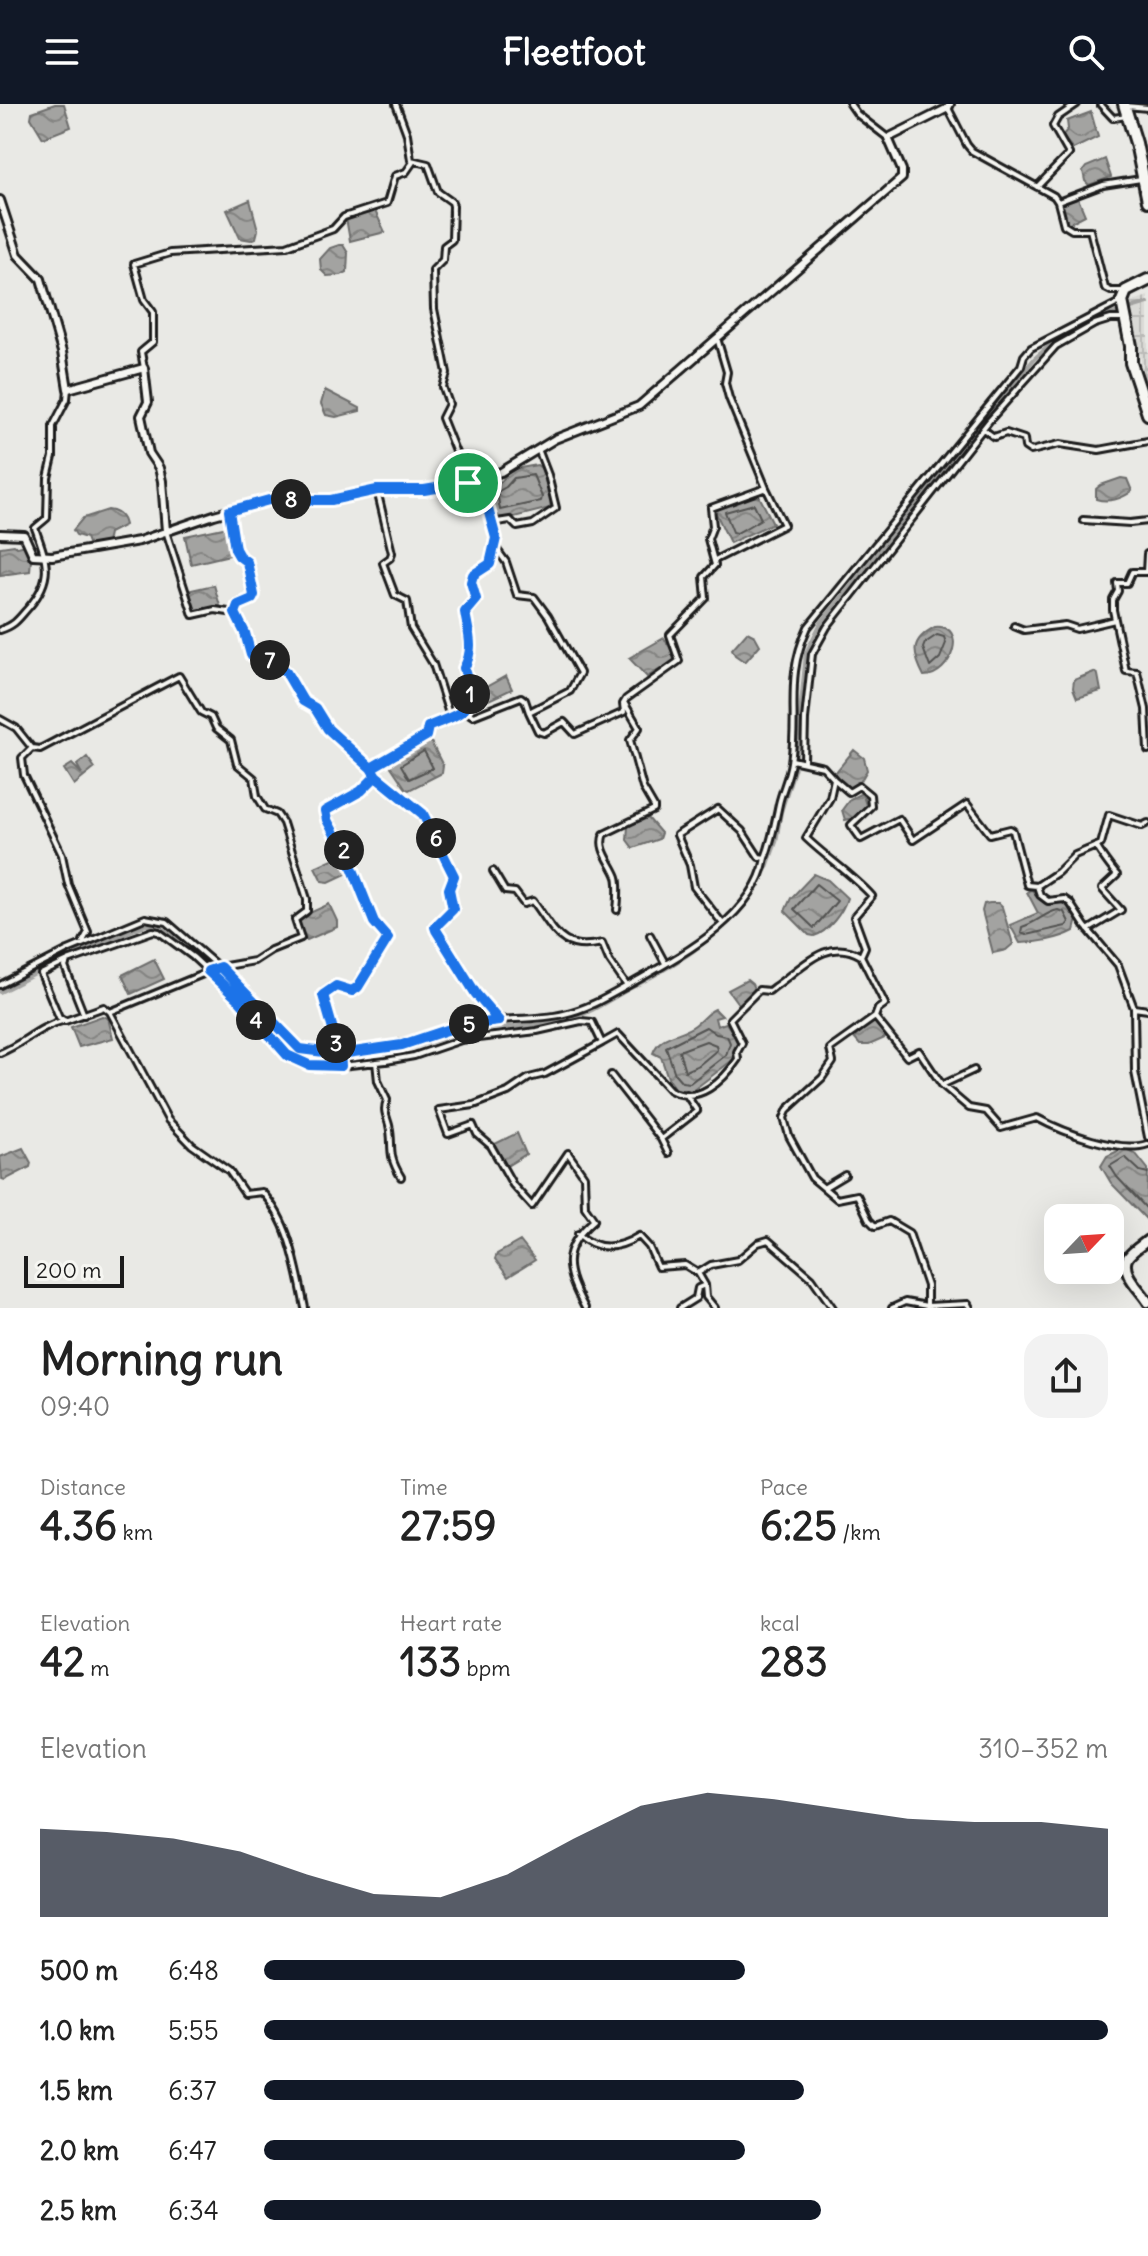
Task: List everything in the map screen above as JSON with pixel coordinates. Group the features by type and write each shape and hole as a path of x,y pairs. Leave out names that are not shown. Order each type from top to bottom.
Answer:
{"highway":[{"path":"1125,109 1136,143 1148,201"},
{"path":"1148,280 1124,299 1131,363 1148,414"}],"main road":[{"path":"1148,1240 1127,1259 1126,1265 1127,1273 1148,1302"}],"street":[{"path":"396,104 413,162"},
{"path":"0,534 24,535 33,555 45,557 139,541 269,500 331,500 377,490 424,490 468,483 501,472 555,439 639,406 902,178 902,170 888,138 857,114 850,104"},
{"path":"1037,187 1069,154 1053,126 1058,117 1077,104"},
{"path":"1100,104 1113,118 1125,109 1148,108"},
{"path":"888,138 949,106 972,151 1054,196 1064,225 1072,230 1090,230 1105,288 1124,299"},
{"path":"235,613 215,610 192,613 166,531 162,481 154,457 149,453 141,416 148,402 141,352 153,342 153,312 144,300 134,264 170,253 287,246 315,237 333,229 344,217 387,203 395,176 406,172 413,162"},
{"path":"413,162 428,164 437,191 453,206 452,240 444,246 443,260 433,270 434,309 447,373 443,387 449,404 442,418 468,483"},
{"path":"1058,202 1103,185 1143,179"},
{"path":"0,200 18,255 41,279 62,352 68,389 67,399 53,426 47,515 35,528 45,557 46,577 41,593 22,618 0,630"},
{"path":"0,985 67,957 145,918 167,922 220,967 300,1049 340,1054 402,1045 459,1026 525,1020 575,1011 616,994 723,924 753,886 774,833 792,760 793,678 798,650 808,627 1021,366 1031,348 1124,299"},
{"path":"804,762 808,682 815,647 827,627 983,429 1056,346 1095,324 1127,318"},
{"path":"715,560 784,525 729,398 725,383 727,372 717,338"},
{"path":"68,389 144,368"},
{"path":"983,429 994,437 1006,433 1024,439 1025,447 1031,451 1060,444 1099,450 1148,441"},
{"path":"491,523 510,520 517,527 527,526 556,508 538,449"},
{"path":"371,768 426,736 430,725 466,707 471,697 464,668 470,658 471,642 465,612 476,599 471,582 473,575 490,564 496,538 480,480"},
{"path":"623,702 679,661 670,635 706,598 704,577 713,569 715,560 708,539 713,526 711,508 766,488"},
{"path":"377,490 392,553 383,563 384,568 395,595 407,601 411,628 433,664 450,717"},
{"path":"229,511 235,549 247,562 254,595 238,605 235,613 251,655 266,658 286,672 303,701 315,708 328,729 376,776 423,814 453,872 449,889 453,909 435,927 476,994 499,1021"},
{"path":"1083,520 1148,521"},
{"path":"495,547 506,562 517,595 534,597 579,671 570,691 529,712"},
{"path":"1147,554 1146,572 1132,572 1127,583 1117,583 1118,591 1113,600 1126,671 1137,672 1146,709 1148,750"},
{"path":"1014,626 1024,630 1065,625 1077,629 1115,620"},
{"path":"0,719 16,728 32,748 40,749 148,690 180,677 201,712 211,717 216,728 231,740 237,764 254,778 257,796 265,809 279,816 295,856 307,899 307,911 295,920 299,940 271,950 254,961 208,971 110,1012"},
{"path":"466,707 473,716 521,697 536,729 541,733 564,722 575,734 624,712 623,702"},
{"path":"617,910 617,878 601,839 604,834 654,810 643,788 630,740 639,728 623,702"},
{"path":"32,748 22,758 24,775 62,855 68,884 88,932 86,939 67,957 40,976 59,1017 65,1021"},
{"path":"792,760 823,767 849,792 859,786 870,795 871,806 851,825 861,839 899,819 913,840 967,804 990,834 1013,831 1027,885 1037,886 1058,872 1075,855 1097,847 1103,841 1109,815 1142,826 1148,823"},
{"path":"341,1066 323,995 336,986 352,991 358,987 388,938 374,922 325,811 361,791 376,776"},
{"path":"834,779 830,798 806,838 830,860 850,872 872,896 854,917 865,947 861,956"},
{"path":"723,924 694,887 690,865 677,835 718,809 742,831 759,857 765,858"},
{"path":"1088,930 1121,910 1102,889 1117,875 1097,847"},
{"path":"493,871 505,891 515,892 524,904 533,901 564,941 581,947 602,943 609,960 627,986"},
{"path":"1037,886 1040,895 1048,901 1064,899 1070,903 1118,965 1134,1008 1135,1072 1148,1137"},
{"path":"67,957 153,931 159,932 237,998 287,1055 309,1065 341,1066 414,1056 461,1040 537,1031 581,1021 592,1022 602,1043"},
{"path":"650,935 665,963"},
{"path":"585,1308 567,1266 578,1234 594,1220 585,1207 584,1176 568,1153 532,1206 513,1185 491,1146 477,1134 473,1125 448,1134 439,1110 474,1105 508,1092 529,1078 545,1074 618,1034 664,1086 675,1094 708,1091 738,1059 737,1052 742,1043 730,1019 759,990 769,991 818,954 828,951 851,951 861,956 885,1004 878,1009 875,1017 830,1049 833,1062 830,1068 788,1109 784,1118 797,1152 812,1178 837,1199 857,1195 875,1226 889,1221 909,1233 927,1286 927,1306"},
{"path":"67,957 65,967 84,1015"},
{"path":"0,1053 15,1047 37,1030 104,1007 110,1012 168,1120 192,1145 229,1171 245,1194 262,1192 270,1201 293,1252 305,1308"},
{"path":"1134,1008 1148,1010"},
{"path":"875,1017 907,1057 919,1051 942,1085 969,1108 986,1111 1001,1128 1037,1118 1080,1138 1137,1148 1148,1144"},
{"path":"376,1062 378,1081 387,1100 384,1112 390,1128 390,1156 401,1177"},
{"path":"942,1085 974,1070"},
{"path":"611,1075 661,1139 668,1153"},
{"path":"661,1139 697,1111 686,1094"},
{"path":"825,1187 845,1175"},
{"path":"578,1234 586,1242 601,1247 619,1246 639,1236 649,1247 658,1267 685,1265 698,1273 705,1285 706,1297 715,1308"},
{"path":"698,1273 711,1265 738,1260 758,1243 768,1240 812,1278 833,1308"},
{"path":"680,1308 696,1298 698,1288 705,1285"},
{"path":"892,1308 905,1302 927,1306 968,1304 970,1308"}],"shaded area":[{"path":"1148,296 1148,402 1131,302"}],"water":[{"path":"64,104 71,127 43,138 31,118 32,112"},
{"path":"1091,112 1098,137 1073,149 1062,136 1068,129 1067,121"},
{"path":"1105,159 1111,177 1089,185 1083,171"},
{"path":"1077,196 1085,215 1066,225 1059,203"},
{"path":"250,200 258,230 256,238 251,240 240,238 227,210"},
{"path":"375,211 385,232 350,241 346,218"},
{"path":"343,245 348,253 347,272 327,276 321,270 320,259 330,248"},
{"path":"325,390 360,408 360,411 336,417 326,415 321,404"},
{"path":"537,465 541,468 551,498 550,508 498,521 494,519 487,486 502,481 509,470"},
{"path":"1121,478 1127,479 1132,491 1115,500 1096,499 1096,489"},
{"path":"758,494 773,523 730,543 714,509"},
{"path":"108,510 119,514 125,525 109,533 107,543 90,548 86,538 76,535 73,530 83,518"},
{"path":"228,527 234,554 191,564 185,536"},
{"path":"27,545 30,571 0,575 0,547"},
{"path":"214,585 220,606 194,613 189,597 191,590"},
{"path":"935,627 952,633 953,650 942,668 924,676 917,660 917,642"},
{"path":"747,632 755,636 760,645 745,662 732,649"},
{"path":"664,638 677,659 647,677 629,658"},
{"path":"1094,672 1098,675 1101,691 1077,698 1074,680"},
{"path":"506,676 512,689 476,706 473,699 479,691"},
{"path":"423,741 431,742 443,766 442,773 409,790 388,762"},
{"path":"854,750 864,758 867,770 859,784 848,789 834,777"},
{"path":"87,757 95,768 74,785 64,769 72,764 82,774 77,765"},
{"path":"862,793 866,805 854,818 845,820 842,810 850,799"},
{"path":"648,818 661,833 659,839 633,848 627,840 628,826"},
{"path":"341,855 348,870 346,874 329,882 322,881 315,867"},
{"path":"814,874 828,880 847,898 834,921 814,936 809,935 785,911 791,898"},
{"path":"1031,889 1044,903 1059,902 1069,906 1077,919 1074,931 1048,940 1020,943 1010,925 1038,913 1027,892"},
{"path":"998,903 1013,944 1006,950 993,953 982,911 984,904"},
{"path":"329,904 337,927 307,940 297,922"},
{"path":"154,959 164,979 131,994 122,975"},
{"path":"747,980 755,991 739,1005 728,990"},
{"path":"715,1009 722,1016 715,1018 717,1026 726,1023 740,1043 734,1059 692,1091 676,1089 668,1078 661,1057 653,1053 661,1042 689,1029"},
{"path":"102,1016 108,1018 113,1038 79,1047 71,1027"},
{"path":"875,1019 887,1037 869,1045 860,1045 854,1038"},
{"path":"517,1133 526,1154 505,1167 493,1145"},
{"path":"23,1148 30,1167 2,1179 0,1157"},
{"path":"1124,1148 1136,1154 1148,1169 1147,1220 1111,1183 1101,1166 1107,1156"},
{"path":"520,1241 535,1260 508,1277 495,1259 497,1254"}],"waterway":[{"path":"753,892 776,842 781,812 795,767 806,653 821,623 1034,359 1073,331 1148,303"},
{"path":"0,992 62,960 149,925 170,933 213,966 297,1054 331,1061 353,1059 399,1051 470,1032 556,1022 578,1016 693,951 723,927 748,899"}],"route":[{"path":"468,483 424,490 377,490 310,502 269,500 229,511 235,549 247,562 254,595 235,610 251,655 266,658 286,672 300,697 318,711 328,729 376,776 423,814 454,876 449,889 453,909 435,927 436,930 476,994 499,1021 459,1026 402,1045 340,1054 341,1066 301,1063 287,1055 237,998 208,971 220,967 300,1049 312,1053 340,1054 323,995 336,986 352,991 358,987 388,938 374,922 325,811 368,785 376,776 371,768 428,735 430,725 460,712 469,703 470,690 464,668 470,658 471,642 465,612 476,599 471,582 473,575 490,564 496,538 480,480 468,483"}]}
